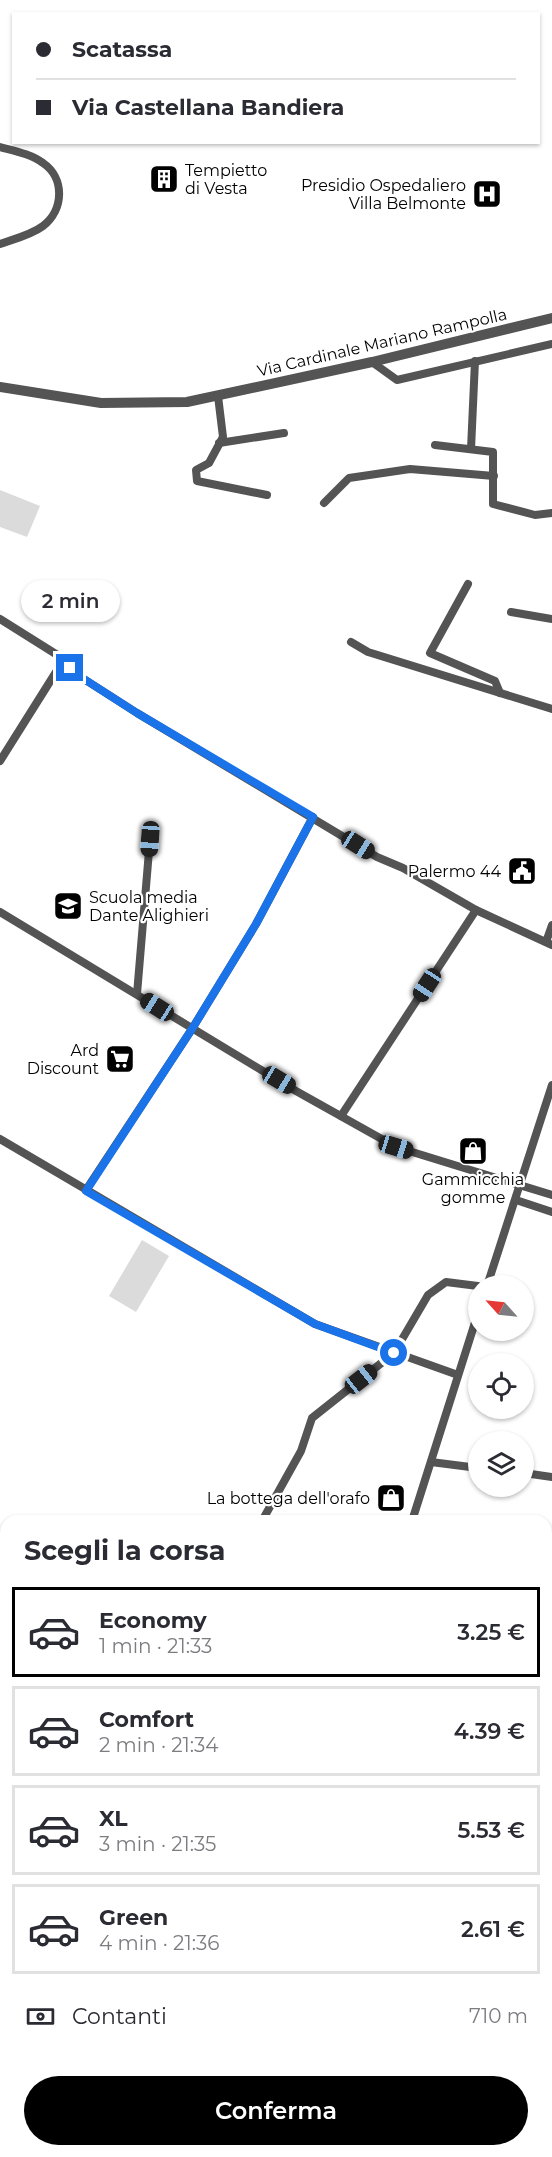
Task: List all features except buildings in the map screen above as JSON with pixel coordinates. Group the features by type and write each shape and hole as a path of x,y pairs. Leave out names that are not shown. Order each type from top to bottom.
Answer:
{"street":[{"path":"0,147 42,161 52,169 60,188 59,200 44,226 0,244"},
{"name":"Via Cardinale Mariano Rampolla","path":"0,387 101,403 187,402 372,362 552,318"},
{"path":"372,362 397,380 552,344"},
{"path":"471,449 475,361"},
{"path":"218,396 224,438 205,467 196,470 197,481 267,495"},
{"path":"219,443 284,433"},
{"path":"435,445 493,452 493,504 535,515 552,513"},
{"path":"324,503 349,478 410,469 494,476"},
{"path":"468,584 430,653 495,681 500,693"},
{"path":"511,612 552,619"},
{"path":"0,619 59,656 73,672 137,713 377,857 403,868 476,910 549,943 552,925"},
{"path":"351,642 368,652 552,709"},
{"path":"0,761 56,672 70,668"},
{"path":"86,1191 192,1029 256,924 313,817"},
{"path":"137,994 150,839"},
{"path":"341,1116 476,910"},
{"path":"0,912 192,1029 396,1147 552,1195"},
{"path":"492,1275 552,1085"},
{"path":"0,1139 315,1324 459,1375"},
{"path":"516,1200 552,1212"},
{"path":"265,1515 301,1451 312,1418 394,1353 428,1295 446,1282 468,1285"},
{"path":"414,1515 469,1341"},
{"path":"431,1462 468,1467"},
{"path":"534,1474 552,1477"}],"shaded area":[{"path":"0,490 40,506 27,537 0,527"},
{"path":"142,1240 169,1256 136,1312 109,1296"}],"place":[{"name":"Tempietto di Vesta","path":"164,179"},
{"name":"Presidio Ospedaliero Villa Belmonte","path":"487,194"},
{"name":"Palermo 44","path":"522,871"},
{"name":"Scuola media Dante Alighieri","path":"68,906"},
{"name":"Ard Discount","path":"120,1059"},
{"name":"Gammicchia gomme","path":"473,1151"},
{"name":"La bottega dell'orafo","path":"391,1498"}],"route":[{"path":"70,668 137,713 313,817 256,924 192,1029 86,1191 315,1324 394,1353"}]}
